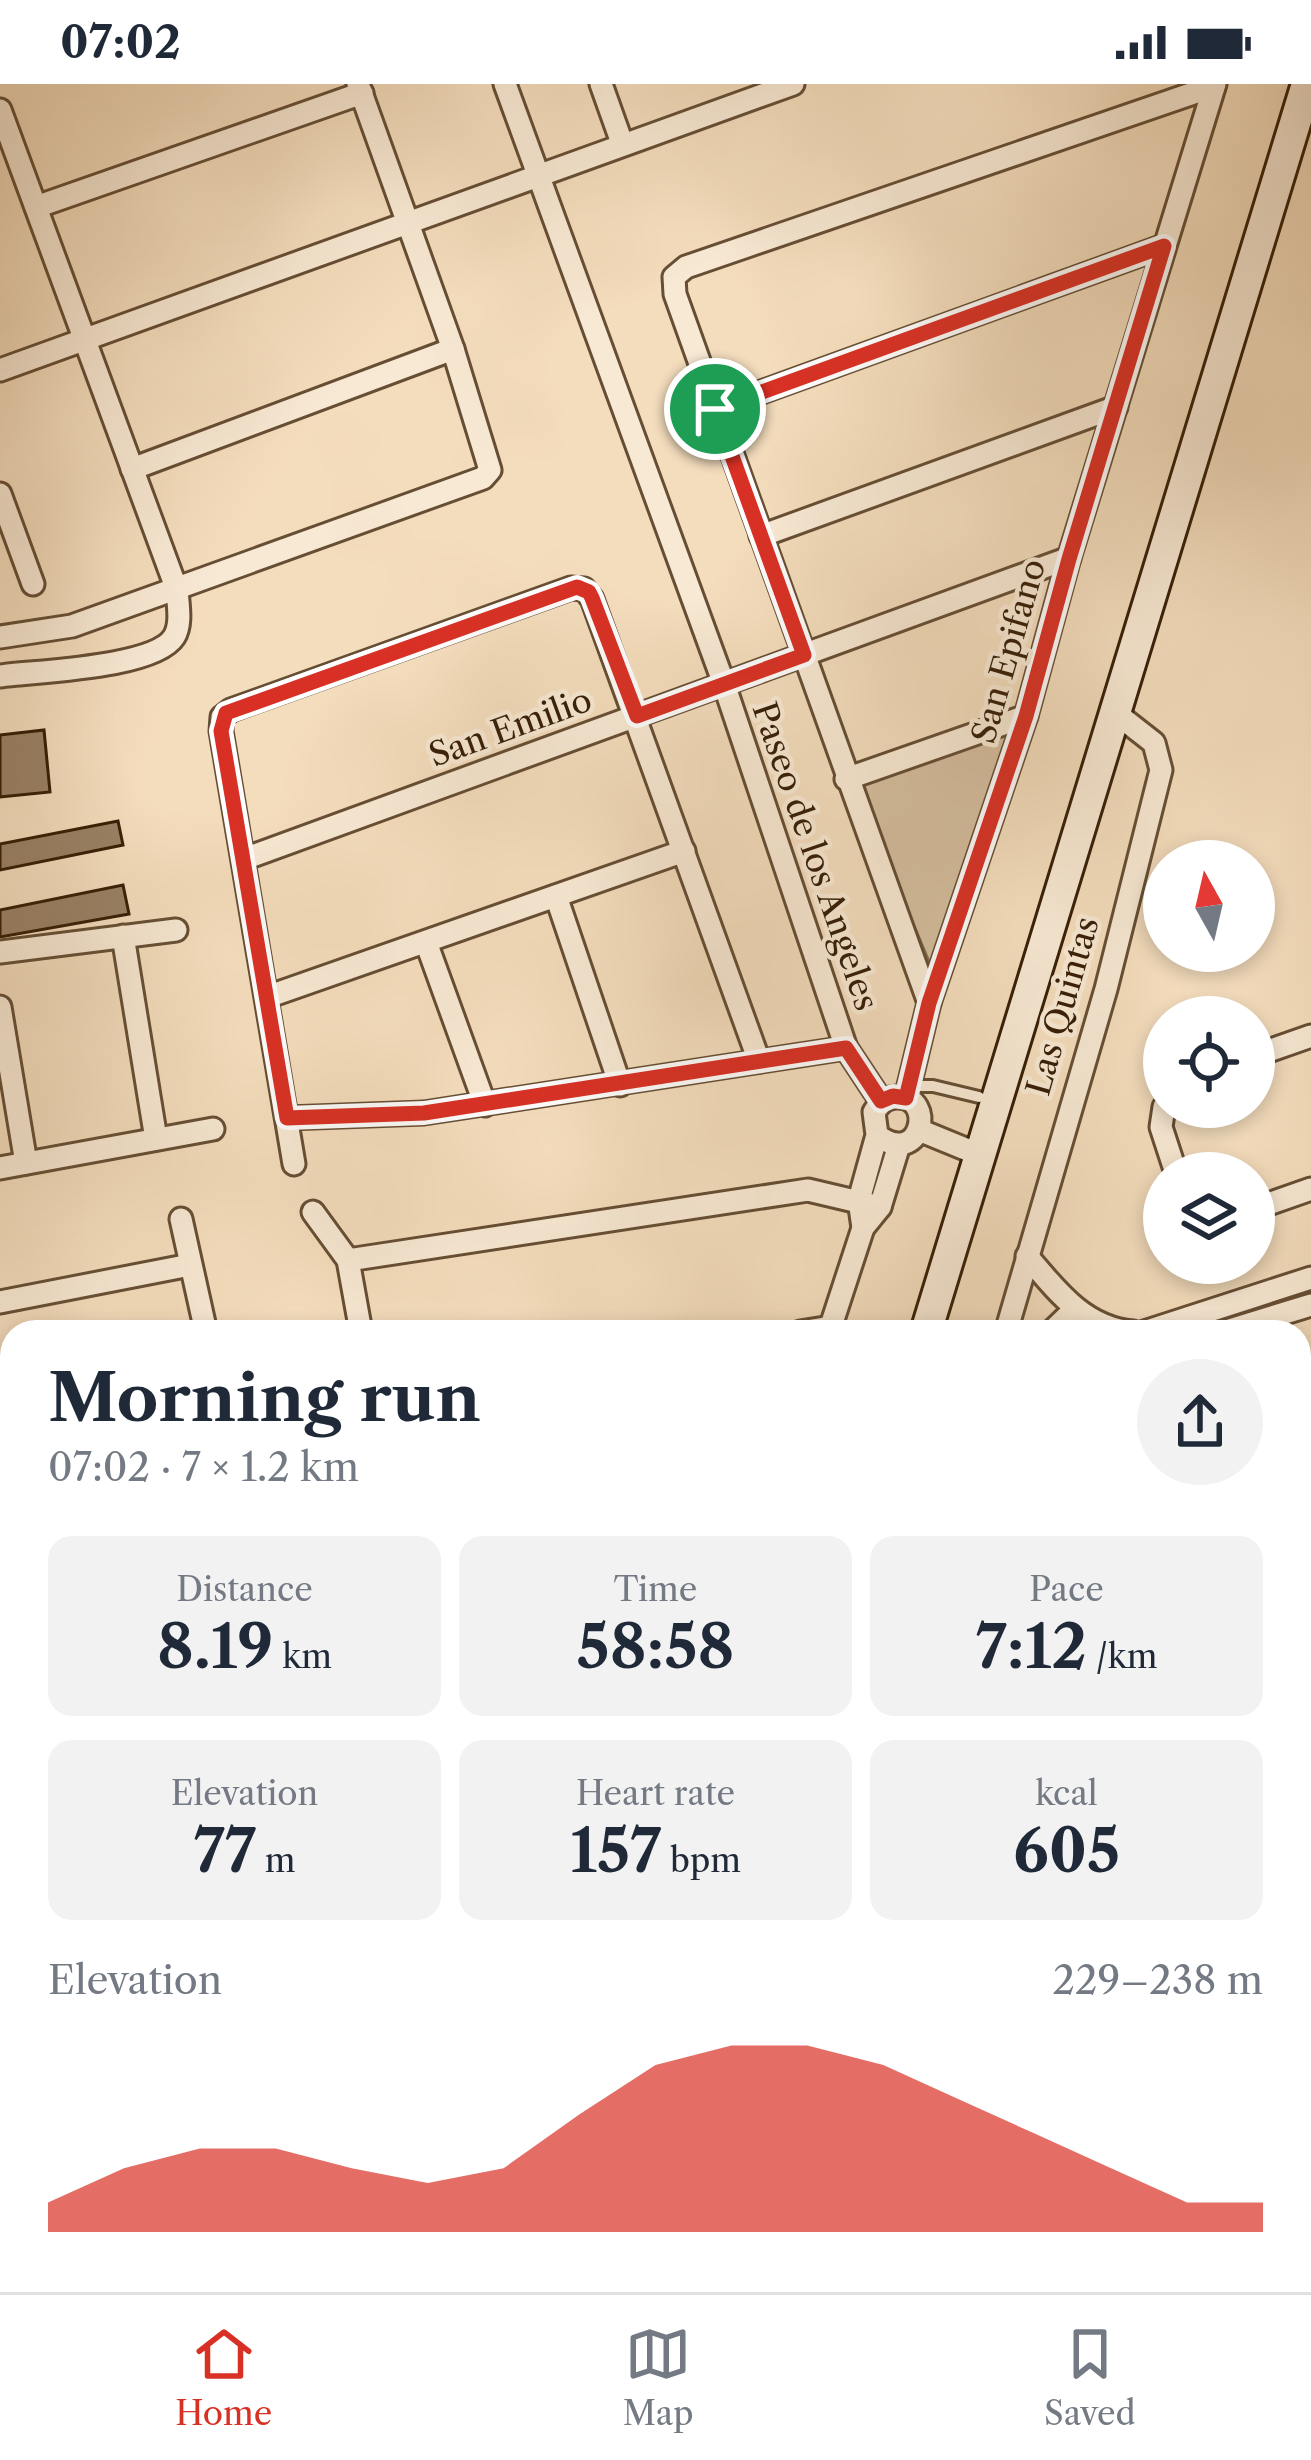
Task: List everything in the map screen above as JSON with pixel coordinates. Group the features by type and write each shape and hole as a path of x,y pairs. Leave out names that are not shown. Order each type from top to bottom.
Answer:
{"street":[{"name":"Paseo de los Angeles","path":"505,84 724,684 846,1048 881,1101"},
{"path":"601,84 622,143"},
{"path":"0,370 793,84"},
{"name":"Las Quintas","path":"932,1320 1307,84"},
{"path":"929,1003 715,409 672,286 674,278 686,267 1215,85"},
{"name":"San Epifano","path":"908,1092 929,1003 1026,716 1069,559 1215,85"},
{"path":"0,637 72,626 483,478 490,470 453,349 360,89 36,208"},
{"path":"0,110 176,590 179,623 175,636 154,652 136,658 0,676"},
{"path":"715,409 1164,246"},
{"path":"132,469 453,349"},
{"path":"761,536 1116,406"},
{"path":"0,494 33,584"},
{"name":"San Emilio","path":"244,859 1069,559"},
{"path":"294,1165 220,724 231,710 571,588 584,589 592,598 759,1061"},
{"name":"Las Quintas","path":"1009,1320 1106,989 1161,770 1154,743 1117,714"},
{"path":"846,778 1026,716"},
{"path":"267,998 684,851"},
{"path":"556,896 620,1085"},
{"path":"0,952 176,930"},
{"path":"123,936 156,1139"},
{"path":"426,942 485,1105"},
{"path":"0,1007 26,1163"},
{"path":"1275,1049 1311,1036"},
{"path":"287,1118 424,1113 846,1048"},
{"path":"833,1320 870,1203 877,1135 874,1112 881,1101 908,1092 921,1118 919,1130 911,1140 899,1144 877,1135"},
{"path":"0,1168 213,1129"},
{"path":"919,1130 980,1155"},
{"path":"870,1203 899,1144"},
{"path":"1275,1202 1311,1189"},
{"path":"348,1260 808,1190 870,1203"},
{"path":"313,1212 348,1260 359,1320"},
{"path":"181,1219 203,1320"},
{"path":"1027,1256 1075,1309 1097,1320"},
{"path":"0,1302 190,1265"},
{"path":"1181,1320 1311,1278"},
{"path":"1064,1320 1075,1309"}],"lane":[{"path":"908,1092 933,1086 980,1097"}],"shaded area":[{"path":"1017,729 936,970 854,783"}],"building":[{"path":"44,730 50,792 0,797 0,735"},
{"path":"118,821 123,845 0,870 0,844"},
{"path":"123,885 129,914 0,937 0,910"}],"route":[{"path":"1164,246 1026,716 929,1003 906,1098 881,1101 846,1048 424,1113 287,1118 222,717 577,587 592,598 637,716 804,655 715,409 1164,246"}]}
